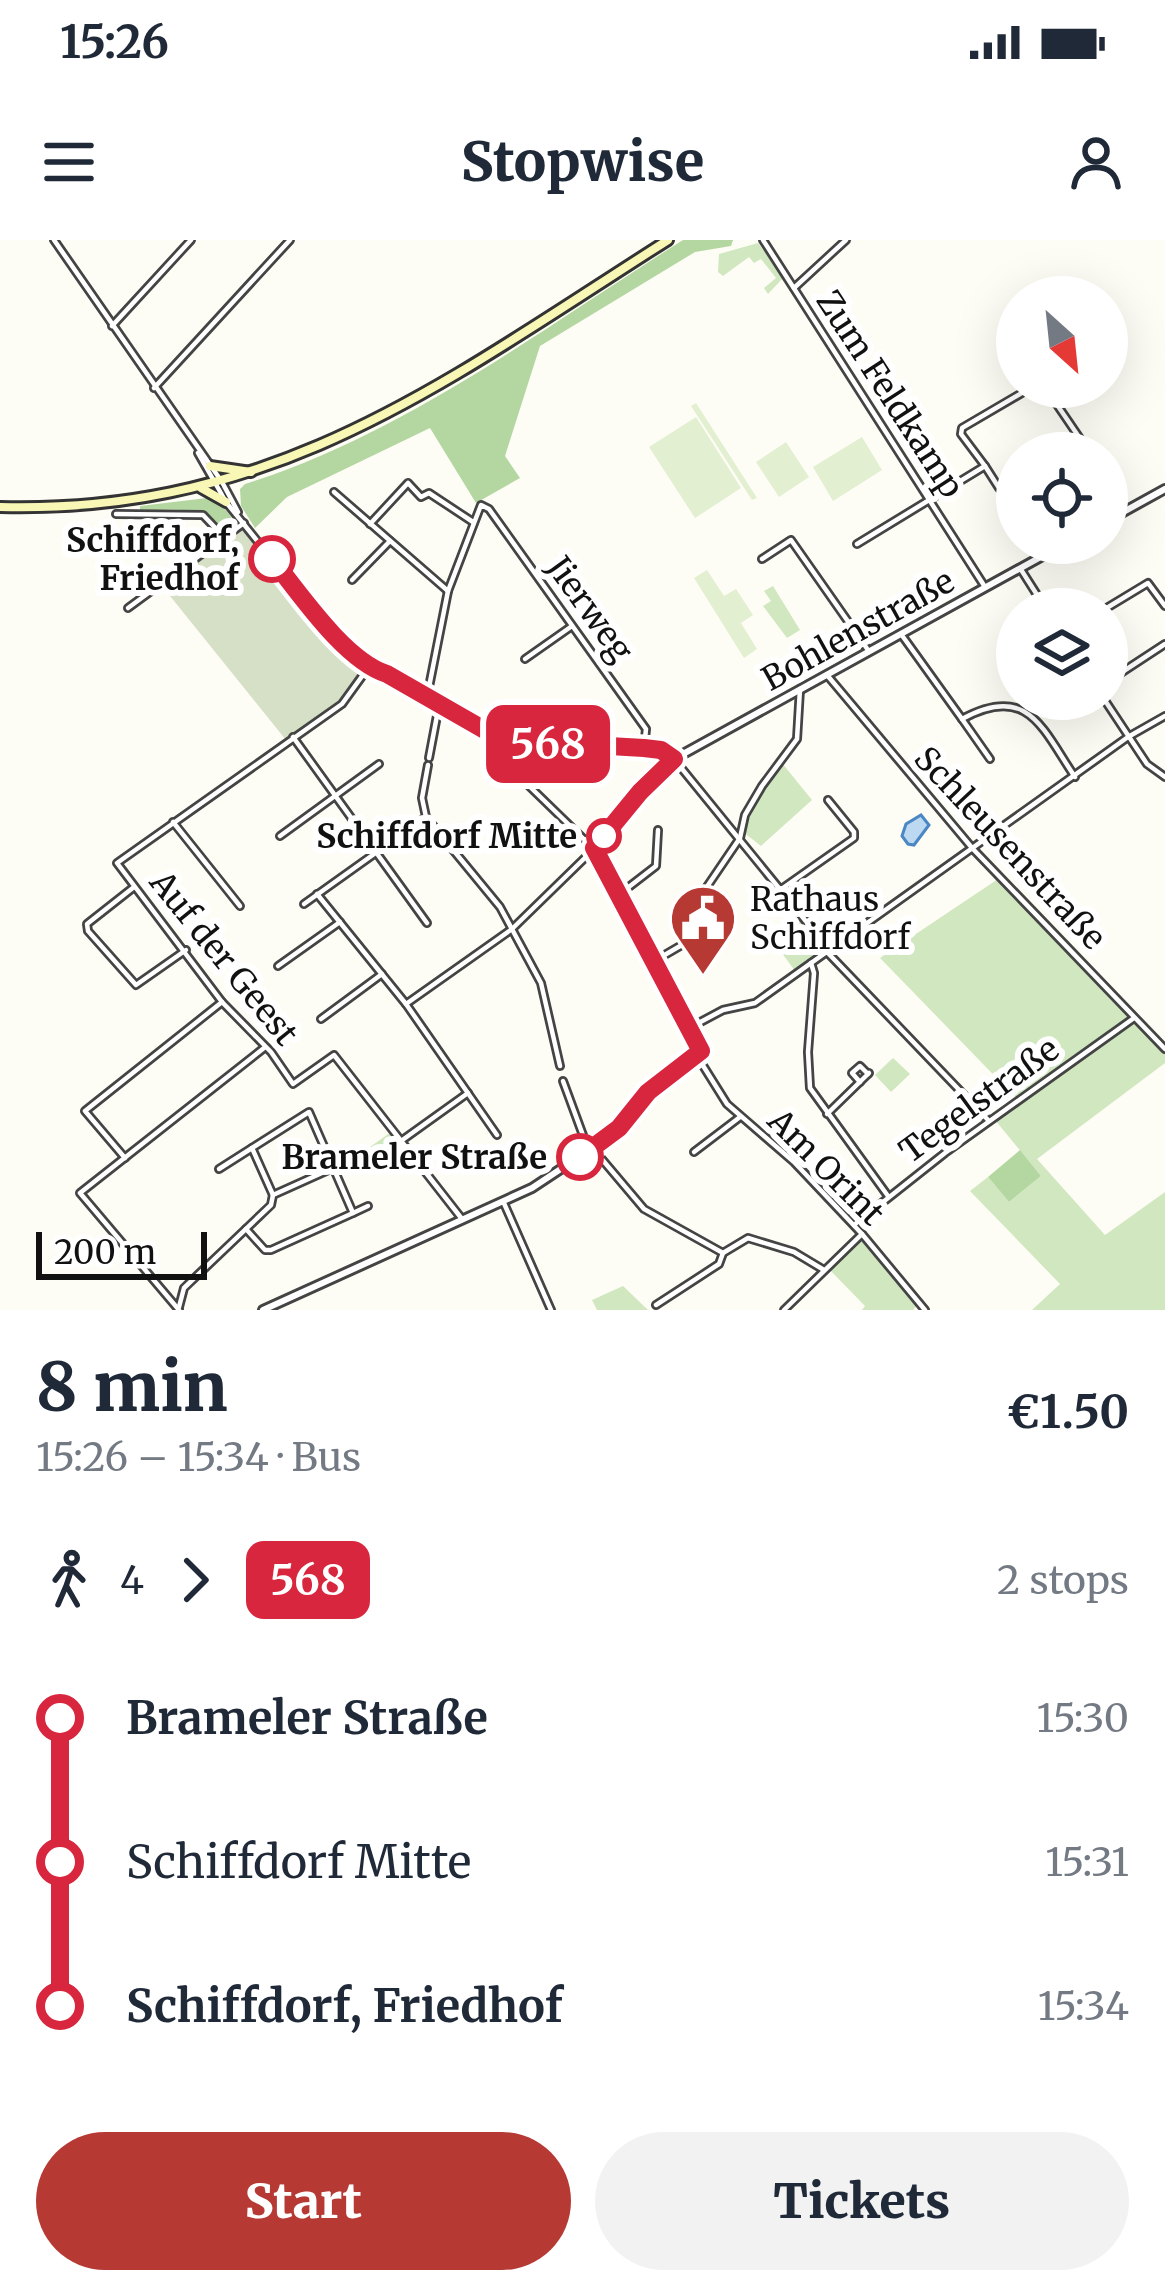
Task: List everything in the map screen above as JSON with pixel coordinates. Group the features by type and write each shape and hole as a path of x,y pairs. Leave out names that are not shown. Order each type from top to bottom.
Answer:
{"main road":[{"path":"0,507 79,507 199,488 309,452 375,422 668,240"},
{"path":"210,466 253,472"},
{"path":"199,488 226,502"}],"street":[{"path":"54,240 242,520"},
{"path":"60,248 68,240"},
{"path":"112,326 190,240"},
{"path":"154,388 290,240"},
{"name":"Zum Feldkamp","path":"763,240 985,587"},
{"name":"Zum Feldkamp","path":"794,288 846,240"},
{"path":"996,408 962,428 996,485"},
{"path":"198,453 210,466 226,502 311,608 368,668 502,740 644,748 661,750 674,759 826,952 989,1121"},
{"path":"857,544 985,466"},
{"path":"370,524 408,483 421,497 429,493 472,522 448,591 428,697"},
{"path":"1128,509 1165,489"},
{"path":"334,493 448,591"},
{"name":"Jierweg","path":"472,522 481,506 489,509 646,729 644,748"},
{"path":"116,514 203,515 224,537"},
{"path":"128,608 242,520"},
{"path":"762,559 791,540 869,651"},
{"path":"352,580 390,541"},
{"name":"Bohlenstraße","path":"674,759 1027,564"},
{"path":"1020,568 1033,588"},
{"path":"1128,595 1148,583 1165,606"},
{"path":"526,659 572,626"},
{"path":"901,634 990,759"},
{"path":"1128,668 1165,644"},
{"path":"240,906 173,823 341,704 368,668"},
{"name":"Schleusenstraße","path":"827,675 974,849 1165,1049"},
{"path":"656,961 699,934 702,894 740,838 745,815 761,786 796,740 800,689"},
{"path":"962,719 1001,704 1028,711 1075,776"},
{"path":"439,705 422,798 426,817 472,869 512,929 548,1001 560,1066"},
{"path":"690,1028 723,1010 755,1003 1128,737 1165,716"},
{"path":"1117,720 1147,764 1165,776"},
{"path":"293,737 427,923"},
{"path":"263,1310 532,1188 619,1128 648,1092 697,1056 700,1048 594,848 533,791 505,752 502,740"},
{"path":"406,1004 512,929 674,759"},
{"path":"280,836 379,764"},
{"path":"780,890 854,838 828,800"},
{"path":"304,904 426,817"},
{"name":"Auf der Geest","path":"173,823 117,863 134,887 222,1002 293,1084 334,1055 401,1142"},
{"path":"621,893 656,866 658,830"},
{"path":"134,887 87,924 88,931 136,985 186,950"},
{"path":"317,894 406,1004 497,1135"},
{"path":"278,966 340,922"},
{"path":"811,964 810,1088 888,1196"},
{"path":"321,1019 382,974"},
{"path":"125,1158 85,1111 222,1002"},
{"name":"Tegelstraße","path":"854,1225 989,1121 1135,1018"},
{"path":"179,1310 80,1193 265,1048"},
{"name":"Am Orint","path":"697,1056 727,1105 794,1162 925,1310"},
{"path":"827,1114 860,1082 868,1073 860,1066 852,1073 860,1082"},
{"path":"562,1081 592,1149 644,1209 723,1253"},
{"path":"462,1219 401,1142 468,1094"},
{"path":"219,1168 309,1112 353,1213"},
{"path":"694,1153 740,1117"},
{"path":"179,1310 184,1288 271,1204 273,1196 252,1148"},
{"path":"273,1196 333,1168"},
{"path":"502,1201 551,1310"},
{"path":"246,1229 265,1250 271,1250 368,1206"},
{"path":"784,1310 862,1234"},
{"path":"656,1305 719,1264 723,1253 748,1238 794,1252 824,1270"}],"green space":[{"path":"683,240 733,240 731,246 695,252 540,346 505,456 520,478 476,503 430,428 287,497 255,528 241,506 240,489 245,484 304,463 417,408"},
{"path":"758,243 784,277 768,294 764,288 776,278 761,259 754,263 749,257 723,276 718,272 719,254"},
{"path":"696,403 757,498 752,500 691,406"},
{"path":"696,417 741,488 695,518 649,447"},
{"path":"862,437 882,470 833,501 813,467"},
{"path":"786,442 809,477 779,497 756,462"},
{"path":"207,498 226,510 234,522 232,529 224,530 197,513 140,510 140,506"},
{"path":"242,525 315,618 363,668 344,697 286,740 162,586"},
{"path":"707,570 724,596 736,589 753,615 741,623 757,649 744,658 694,578"},
{"path":"773,586 800,630 787,638 763,606 771,601 764,591"},
{"path":"782,763 812,800 761,846 743,832 747,816"},
{"path":"1004,875 1165,1045 1165,1063 1037,1159 1105,1235 1165,1192 1165,1310 1032,1310 1060,1284 970,1191 988,1177 1009,1202 1041,1176 995,1120 1019,1101 880,958"},
{"path":"802,920 823,950 795,971 771,938"},
{"path":"893,1058 910,1074 891,1092 875,1075"},
{"path":"391,1132 399,1142 372,1162 340,1176 335,1164"},
{"path":"1020,1150 1041,1176 1009,1202 988,1177"},
{"path":"863,1234 920,1302 913,1310 862,1310 865,1306 828,1268"},
{"path":"623,1286 648,1310 597,1310 592,1300"}],"water":[{"path":"921,815 929,825 914,845 908,844 902,836 906,824"}],"bus line":[{"name":"568","path":"272,559 368,668 387,674 502,740 644,748 661,750 674,759 594,848 701,1051 648,1092 619,1128 580,1157"}],"place":[{"name":"Schiffdorf, Friedhof","path":"272,559"},
{"name":"Schiffdorf Mitte","path":"604,836"},
{"name":"Rathaus Schiffdorf","path":"703,977"},
{"name":"Brameler Straße","path":"580,1157"}]}
